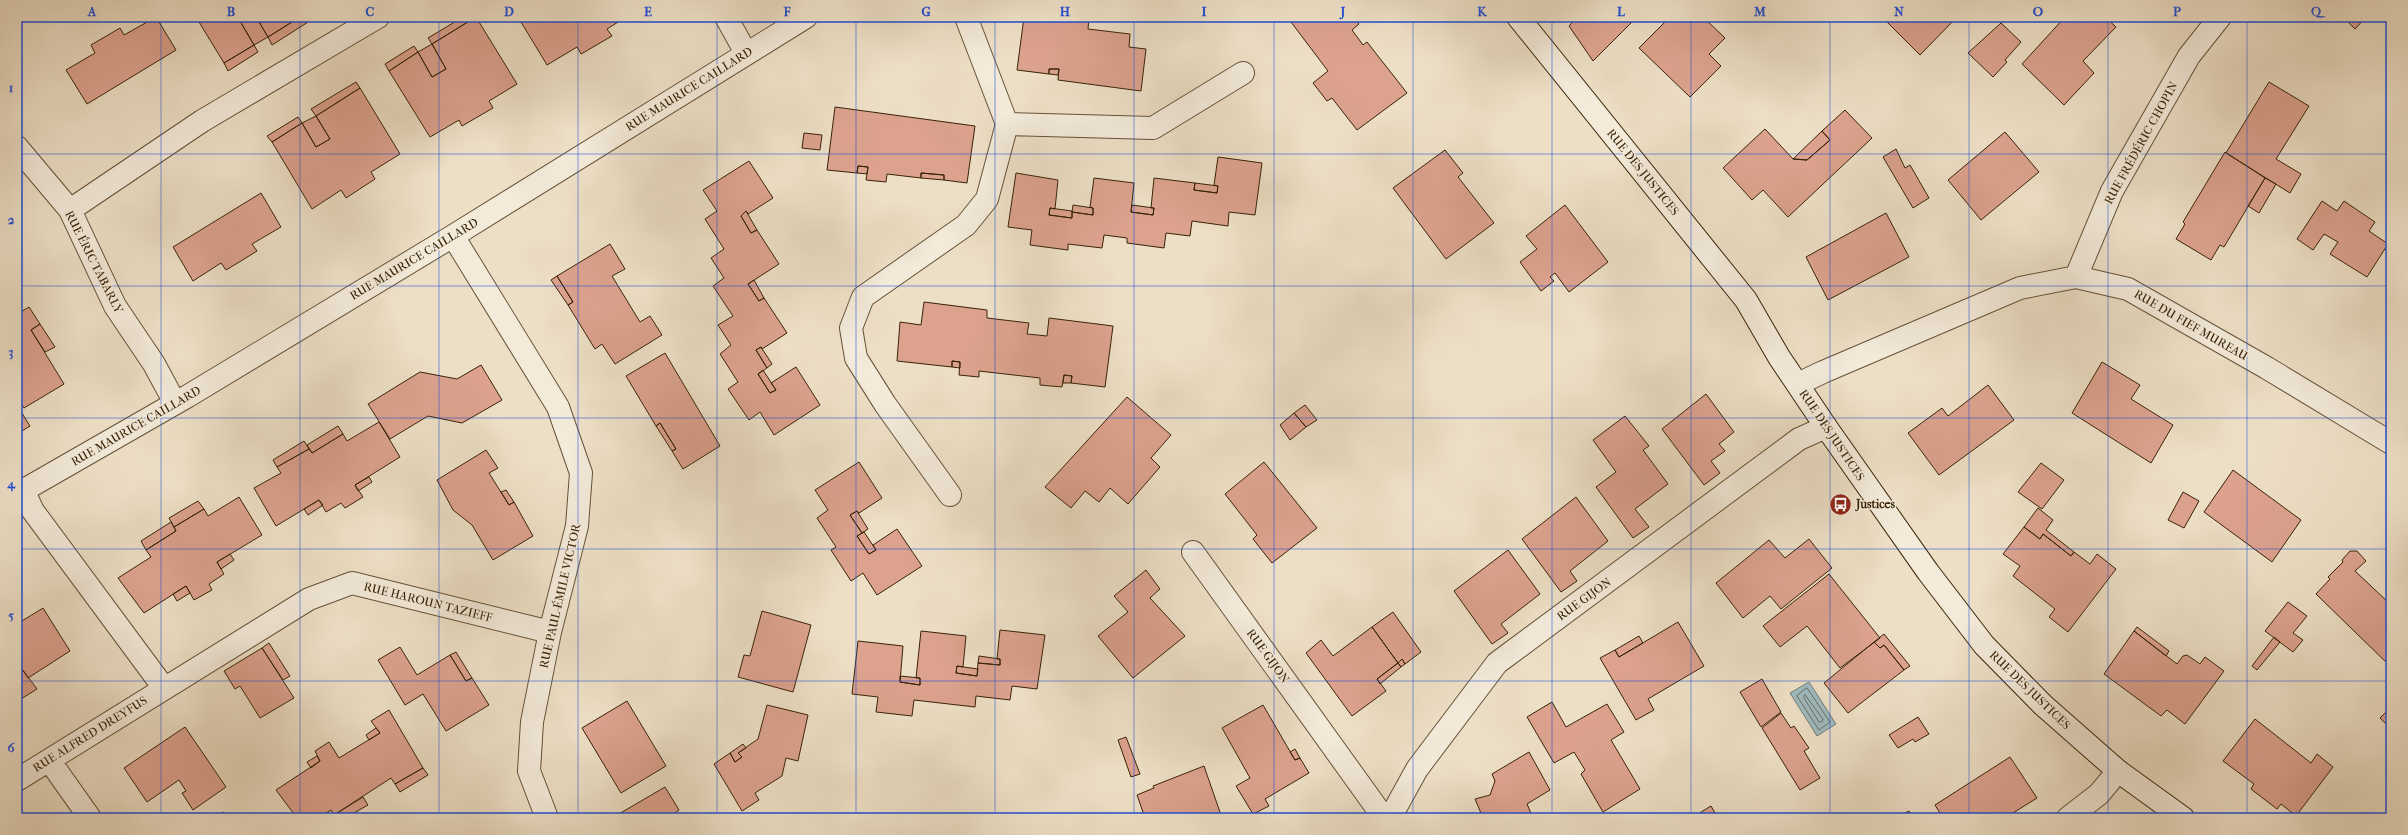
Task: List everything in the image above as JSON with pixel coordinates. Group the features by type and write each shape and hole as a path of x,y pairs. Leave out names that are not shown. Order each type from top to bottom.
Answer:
{"street":[{"path":"70,210 202,120 378,17"},
{"path":"726,17 746,53"},
{"name":"RUE MAURICE CAILLARD","path":"20,492 175,403 453,236 806,17"},
{"path":"950,495 885,404 856,358 851,328 863,297 966,226 987,199 1007,124 966,17"},
{"name":"RUE DES JUSTICES","path":"1518,17 1746,300 1779,358 1798,384 1826,428 1928,572 1984,645 2042,705 2118,771 2183,818"},
{"name":"RUE FRÉDÉRIC CHOPIN","path":"2076,278 2112,191 2189,56 2220,17"},
{"path":"1007,124 1153,128 1243,73"},
{"name":"RUE ÉRIC TABARLY","path":"17,147 70,210 115,306 154,364 175,403"},
{"name":"RUE PAUL-ÉMILE VICTOR","path":"453,236 558,407 581,473 577,526 550,632 532,722 529,772 547,818"},
{"name":"RUE DU FIEF MUREAU","path":"1798,384 2020,288 2076,278 2128,289 2267,368 2391,444"},
{"name":"RUE GIJON","path":"1390,818 1418,770 1497,663 1799,439 1826,428"},
{"path":"20,492 164,688"},
{"name":"RUE GIJON","path":"1193,552 1384,818"},
{"name":"RUE HAROUN TAZIEFF","path":"164,688 309,599 352,583 550,632"},
{"name":"RUE ALFRED DREYFUS","path":"17,780 164,688"},
{"path":"49,760 90,818"},
{"path":"2068,818 2099,794 2118,771"}],"water":[{"path":"1809,682 1836,724 1817,736 1790,693"}],"building":[{"path":"17,17 24,17 26,20 17,26"},
{"path":"156,17 176,50 87,104 66,70 95,53 91,45 120,28 124,35"},
{"path":"196,17 246,17 240,21 254,45 224,63"},
{"path":"246,17 256,17 268,37 254,45 240,21"},
{"path":"256,17 300,17 268,37"},
{"path":"300,17 316,17 272,45 268,37"},
{"path":"463,17 476,17 432,44 428,38"},
{"path":"476,17 517,84 489,101 493,108 462,126 459,120 430,137 389,71 418,52 432,77 446,69 432,44"},
{"path":"518,17 626,17 607,29 612,36 581,54 577,47 547,65"},
{"path":"1024,17 1089,17 1088,29 1130,34 1129,47 1146,49 1141,91 1058,80 1059,69 1049,69 1049,74 1017,70"},
{"path":"1298,17 1354,17 1359,24 1352,30 1363,45 1367,42 1407,93 1357,130 1332,98 1327,101 1313,83 1328,71 1291,22"},
{"path":"1577,17 1637,17 1593,61 1569,26"},
{"path":"1670,17 1703,17 1725,38 1709,54 1721,66 1690,97 1639,48"},
{"path":"1884,17 1892,17 1888,21"},
{"path":"1892,17 1953,17 1955,19 1920,55 1887,22"},
{"path":"2065,17 2105,17 2116,27 2083,61 2094,73 2064,105 2022,64"},
{"path":"2343,17 2366,17 2355,29"},
{"path":"2001,23 2021,42 2005,60 2007,62 1993,77 1968,53"},
{"path":"432,44 446,69 432,77 418,52"},
{"path":"254,45 258,52 228,71 224,63"},
{"path":"414,46 418,52 389,71 385,64"},
{"path":"1049,69 1059,69 1058,75 1049,74"},
{"path":"356,82 360,88 316,116 311,109"},
{"path":"2269,82 2309,106 2276,159 2301,174 2290,193 2226,153"},
{"path":"360,88 400,154 371,172 375,179 346,198 341,190 312,209 272,142 302,123 316,147 330,139 316,116"},
{"path":"835,107 975,126 967,183 944,180 944,175 921,173 921,178 887,174 886,182 866,180 868,167 858,166 857,173 827,170"},
{"path":"1845,110 1872,138 1788,217 1763,190 1752,200 1723,168 1765,129 1793,159 1807,160 1830,140 1822,131"},
{"path":"316,116 330,139 316,147 302,123"},
{"path":"298,117 302,123 272,142 267,136"},
{"path":"1822,131 1830,140 1807,160 1793,159"},
{"path":"2005,132 2039,172 1981,220 1948,180"},
{"path":"804,133 822,135 820,150 802,148"},
{"path":"1896,149 1905,168 1910,165 1929,198 1913,208 1883,157"},
{"path":"1445,150 1463,173 1458,177 1494,223 1446,259 1393,188"},
{"path":"2225,152 2265,178 2224,247 2220,245 2211,260 2176,239 2185,224 2183,222"},
{"path":"1218,157 1262,163 1255,215 1229,212 1228,226 1192,221 1190,236 1166,233 1164,248 1127,243 1127,238 1104,235 1102,248 1068,244 1068,250 1030,245 1032,230 1008,227 1016,173 1058,180 1055,209 1050,208 1049,215 1072,218 1072,212 1093,215 1093,208 1090,207 1094,178 1134,183 1131,212 1153,215 1154,208 1151,208 1154,178 1195,183 1194,190 1217,193 1218,186 1214,185"},
{"path":"749,161 773,198 748,214 746,211 741,216 751,233 757,230 779,264 748,284 759,301 764,298 787,333 762,349 761,347 756,350 767,368 758,374 770,393 776,390 771,383 796,367 820,405 774,435 760,412 749,420 728,389 738,382 720,354 731,345 718,325 733,316 713,286 724,278 711,258 724,249 705,219 717,211 703,190"},
{"path":"858,166 868,167 867,174 857,173"},
{"path":"921,173 944,175 944,180 921,178"},
{"path":"2265,178 2276,184 2259,213 2248,206"},
{"path":"1195,183 1218,186 1217,193 1194,190"},
{"path":"261,193 281,227 252,244 257,251 241,261 226,270 221,263 193,281 173,247"},
{"path":"2322,201 2337,211 2344,201 2375,222 2369,231 2388,244 2367,277 2330,254 2338,242 2324,234 2313,250 2297,239"},
{"path":"1073,205 1093,208 1093,215 1072,212"},
{"path":"1132,205 1154,208 1153,215 1131,212"},
{"path":"1565,205 1608,262 1569,292 1555,273 1550,277 1554,281 1541,291 1520,262 1537,249 1526,236"},
{"path":"1050,208 1072,211 1072,218 1049,215"},
{"path":"746,211 757,230 751,233 741,216"},
{"path":"1886,213 1909,257 1828,300 1806,257"},
{"path":"610,244 625,269 612,276 640,322 650,316 662,335 615,364 602,344 595,349 568,305 573,302 557,276"},
{"path":"557,276 573,302 568,305 551,280"},
{"path":"754,280 764,298 759,301 748,284"},
{"path":"924,302 987,310 987,318 1029,323 1027,334 1047,336 1049,318 1113,326 1105,387 1071,383 1072,376 1064,375 1062,387 1040,385 1040,378 979,371 979,377 959,375 960,362 952,361 952,367 897,361 900,322 921,325"},
{"path":"29,307 40,324 31,330 64,384 24,408 17,397 17,314"},
{"path":"40,324 55,347 45,352 31,330"},
{"path":"761,347 772,364 767,368 756,350"},
{"path":"665,353 720,446 683,469 672,451 676,449 660,423 656,426 626,376"},
{"path":"952,361 960,362 960,368 952,367"},
{"path":"2102,362 2140,385 2131,399 2173,425 2151,463 2072,413"},
{"path":"481,365 502,400 462,423 428,416 390,439 368,404 420,372 457,379"},
{"path":"763,370 776,390 770,393 758,374"},
{"path":"1064,375 1072,376 1071,383 1063,383"},
{"path":"1988,385 2014,420 1939,475 1908,433 1942,408 1948,416"},
{"path":"1706,394 1734,432 1719,444 1725,451 1711,461 1720,473 1704,485 1662,429"},
{"path":"1127,397 1171,435 1151,458 1160,467 1128,504 1110,488 1099,502 1085,491 1071,508 1045,487"},
{"path":"1305,405 1317,420 1306,427 1294,413"},
{"path":"20,410 30,426 17,434 17,412"},
{"path":"1294,413 1306,427 1290,440 1280,425"},
{"path":"1625,416 1649,446 1643,450 1668,484 1635,509 1649,527 1633,538 1596,487 1616,472 1593,440"},
{"path":"379,422 400,457 355,485 363,497 345,508 341,503 326,512 319,500 276,526 254,488 281,473 277,467 309,449 312,453 343,434 347,441"},
{"path":"660,423 676,449 672,451 656,426"},
{"path":"338,426 343,434 312,453 307,445"},
{"path":"304,441 309,449 277,467 273,460"},
{"path":"486,450 498,468 489,473 509,505 514,502 533,536 493,560 472,525 453,510 437,480"},
{"path":"859,462 882,498 859,513 857,511 850,515 862,533 857,536 869,554 876,550 873,545 897,529 922,566 877,595 863,573 851,581 831,550 836,547 817,518 828,510 815,490"},
{"path":"1264,462 1317,528 1272,563 1253,539 1257,535 1225,494"},
{"path":"2041,463 2064,480 2042,509 2018,492"},
{"path":"2233,470 2301,520 2272,562 2204,512"},
{"path":"369,477 372,482 358,491 355,485"},
{"path":"506,490 514,502 509,505 501,492"},
{"path":"2183,492 2199,501 2184,528 2168,520"},
{"path":"239,497 262,535 217,562 224,574 209,584 212,590 194,600 186,586 144,613 118,578 151,557 146,550 176,531 174,527 204,509 208,516"},
{"path":"1576,497 1608,541 1570,571 1577,581 1561,592 1522,539"},
{"path":"319,500 323,505 308,515 304,509"},
{"path":"198,501 204,509 174,527 169,518"},
{"path":"2038,508 2053,520 2046,530 2074,552 2071,556 2043,534 2040,539 2024,527"},
{"path":"857,511 868,529 862,533 850,515"},
{"path":"171,522 176,531 146,550 141,541"},
{"path":"2024,527 2040,539 2043,534 2071,556 2074,552 2090,564 2097,554 2116,569 2068,632 2049,617 2055,609 2013,576 2020,566 2003,554"},
{"path":"864,532 876,550 869,554 857,536"},
{"path":"1809,539 1832,568 1781,609 1770,596 1743,618 1716,583 1769,540 1785,558"},
{"path":"1508,550 1540,594 1501,624 1508,633 1492,644 1454,591"},
{"path":"2350,551 2357,551 2366,561 2355,571 2389,603 2391,600 2390,666 2316,594 2330,579 2328,577 2343,562 2342,560"},
{"path":"230,554 234,560 221,569 217,562"},
{"path":"1146,570 1160,589 1150,598 1185,636 1133,678 1098,636 1128,612 1114,596"},
{"path":"1829,574 1880,638 1840,668 1807,626 1780,647 1763,626"},
{"path":"186,586 190,593 177,601 173,594"},
{"path":"2288,602 2307,616 2293,633 2303,640 2293,652 2265,631"},
{"path":"43,608 70,651 28,678 22,669 17,673 17,624"},
{"path":"762,611 811,625 793,692 738,677 744,655 750,656"},
{"path":"1393,612 1421,652 1405,664 1402,659 1398,663 1372,627"},
{"path":"1678,622 1704,666 1648,699 1654,710 1636,720 1600,658 1615,650 1619,657"},
{"path":"1372,627 1398,663 1377,679 1386,691 1352,716 1306,653 1321,640 1333,656"},
{"path":"2137,627 2169,651 2166,656 2134,631"},
{"path":"1000,630 1045,635 1037,689 1012,686 1010,700 976,696 975,707 914,700 912,716 876,712 878,697 852,694 858,641 903,646 900,682 920,685 920,678 916,678 921,631 966,636 963,667 957,666 956,673 977,676 978,663 1000,665 1000,659 997,659"},
{"path":"2134,631 2177,664 2183,656 2187,655 2200,664 2205,657 2224,671 2185,724 2167,710 2161,716 2104,674"},
{"path":"1884,634 1910,666 1904,670 1884,645 1880,648 1874,642"},
{"path":"1639,636 1643,643 1619,657 1615,650"},
{"path":"2274,637 2280,642 2257,670 2252,666"},
{"path":"1874,642 1880,648 1884,645 1904,670 1848,713 1824,683"},
{"path":"269,643 290,676 283,680 262,648"},
{"path":"400,647 417,675 450,655 466,681 472,678 489,705 446,731 423,694 405,705 378,660"},
{"path":"262,648 294,698 260,718 240,686 235,689 224,671"},
{"path":"456,652 472,678 466,681 450,655"},
{"path":"979,656 1000,659 1000,665 978,663"},
{"path":"1402,659 1405,664 1401,667 1398,663"},
{"path":"1398,663 1401,667 1380,684 1377,679"},
{"path":"957,666 978,669 977,676 956,673"},
{"path":"22,669 37,689 21,699 17,693 17,673"},
{"path":"900,676 920,678 920,685 900,682"},
{"path":"1762,679 1781,712 1761,727 1740,692"},
{"path":"17,693 21,699 17,702"},
{"path":"627,701 666,766 621,793 582,728"},
{"path":"1552,702 1566,727 1607,704 1624,732 1611,740 1640,789 1603,812 1581,774 1585,770 1574,752 1554,763 1527,717"},
{"path":"767,705 808,715 798,761 786,758 782,776 755,793 759,800 742,811 714,764 730,753 735,762 742,757 738,753 758,739"},
{"path":"1263,705 1295,760 1300,758 1309,773 1265,799 1269,806 1253,814 1236,786 1250,778 1222,728"},
{"path":"2391,707 2391,729 2380,718"},
{"path":"389,710 423,768 395,784 391,778 334,815 331,810 318,818 297,818 276,790 320,761 315,751 329,742 339,758 380,733 371,721"},
{"path":"1781,713 1791,728 1794,726 1809,748 1804,751 1820,778 1800,790 1762,728"},
{"path":"1918,717 1929,734 1915,742 1913,739 1898,748 1889,735"},
{"path":"2255,719 2311,763 2317,754 2333,767 2296,816 2281,804 2277,809 2251,789 2254,784 2223,761"},
{"path":"185,727 226,787 193,810 182,793 186,791 179,780 147,802 124,768"},
{"path":"376,728 380,733 369,740 366,735"},
{"path":"1126,737 1140,774 1131,777 1118,740"},
{"path":"743,744 746,748 738,753 742,757 735,762 730,753"},
{"path":"1295,749 1300,758 1295,760 1290,752"},
{"path":"1529,752 1550,790 1527,804 1533,818 1483,818 1475,799 1490,795 1495,781 1492,774"},
{"path":"317,756 320,761 311,768 307,762"},
{"path":"2010,757 2037,798 2005,818 1943,818 1935,805"},
{"path":"1204,766 1222,818 1145,818 1137,795 1154,788 1153,786"},
{"path":"423,768 428,775 400,792 395,784"},
{"path":"665,787 679,810 675,813 677,818 612,818"},
{"path":"363,797 368,805 345,818 336,818 334,815"},
{"path":"1711,806 1718,818 1693,818 1693,817"},
{"path":"1909,811 1913,818 1895,818"},
{"path":"223,812 227,818 214,818"}],"place":[{"name":"Justices","path":"1841,504"}]}
